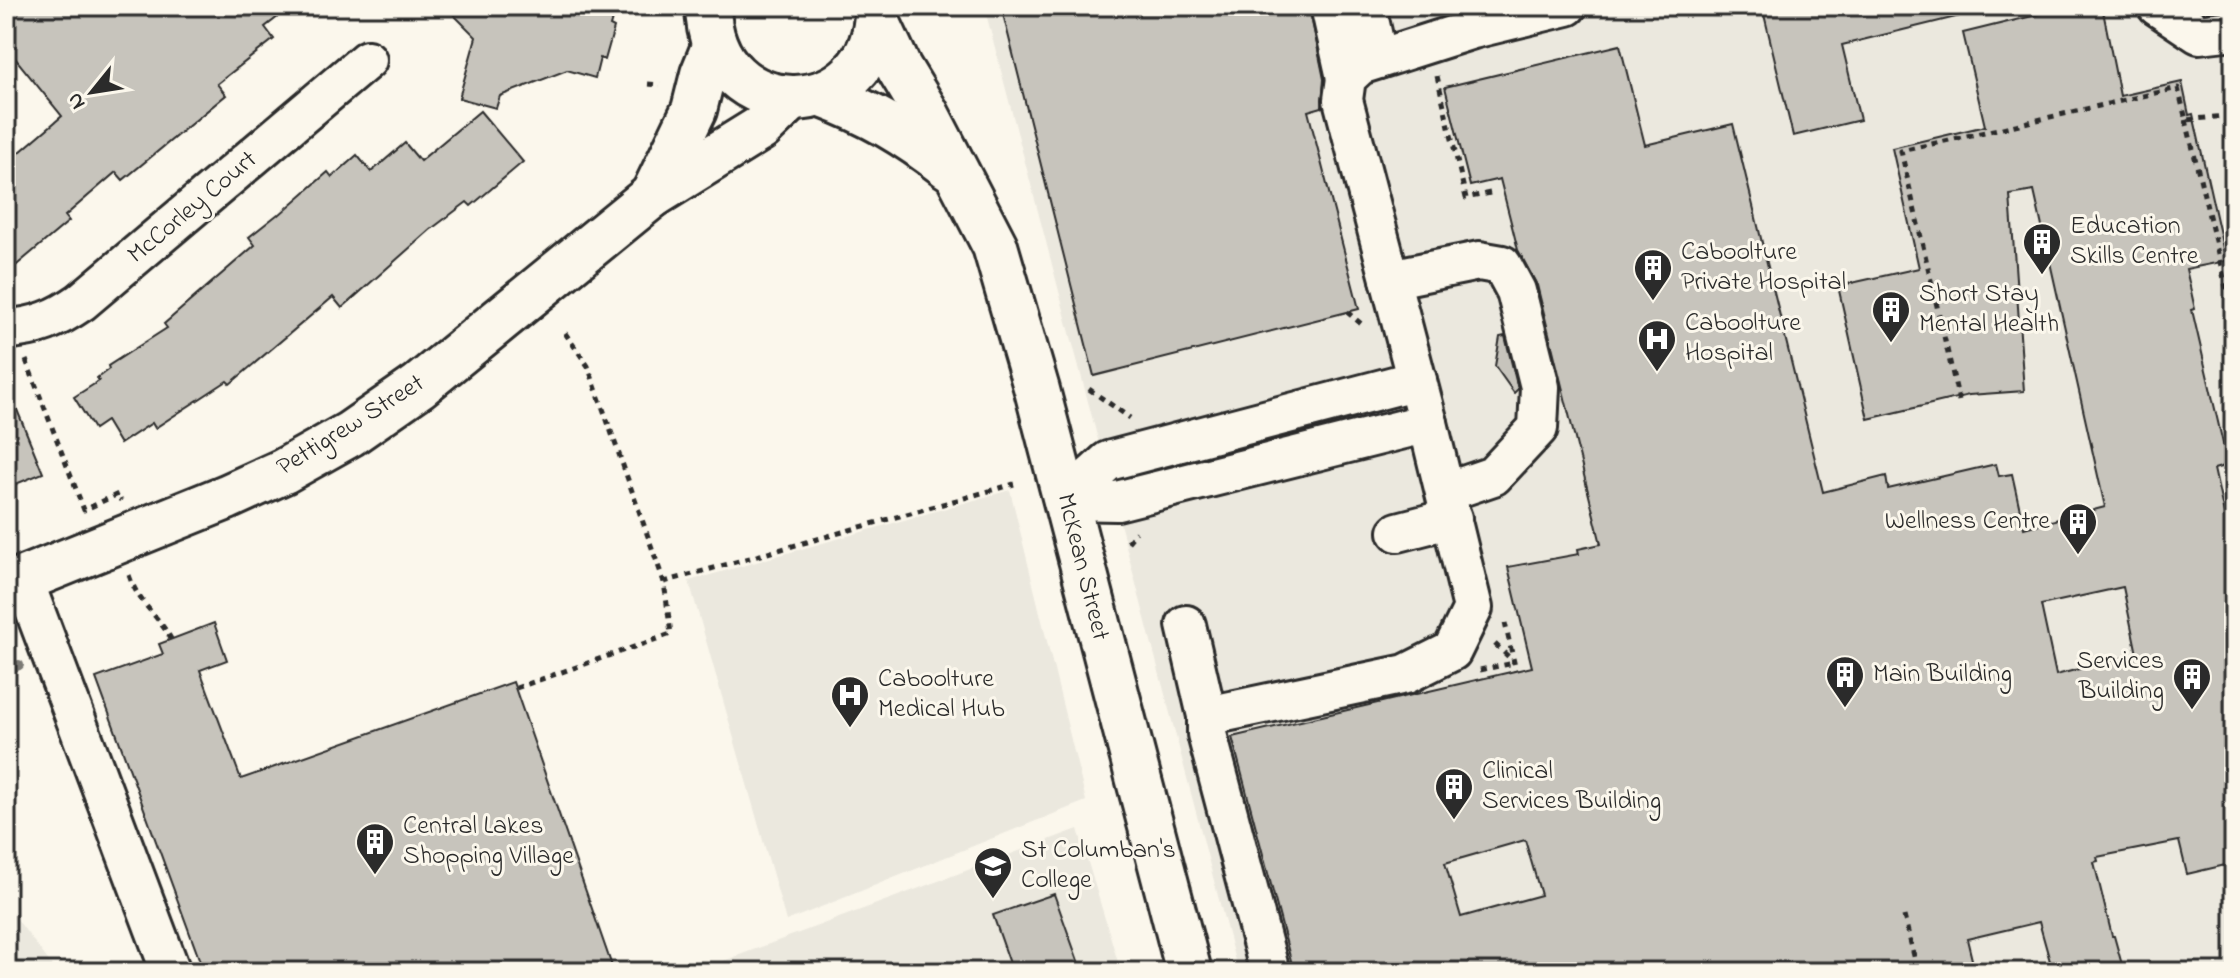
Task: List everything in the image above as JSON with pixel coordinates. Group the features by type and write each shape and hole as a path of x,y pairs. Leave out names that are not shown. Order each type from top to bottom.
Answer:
{"main road":[{"name":"Pettigrew Street","path":"14,583 227,497 284,471 350,434 419,386 653,195 761,128 806,96 842,83 860,66 872,45 877,14"},
{"name":"McKean Street","path":"877,14 954,171 974,202 995,246 1037,390 1189,972"},
{"name":"Pettigrew Street","path":"653,195 694,110 711,26"},
{"name":"McKean Street","path":"711,26 727,68 745,84 767,95 806,96 858,108 908,135 954,171"}],"street":[{"path":"1330,6 1370,64"},
{"path":"1345,6 1370,64"},
{"path":"1366,6 1370,64"},
{"path":"1207,716 1406,674 1452,651 1473,608 1343,100 1370,64 1384,6"},
{"path":"1370,64 1433,42 1471,17 1567,6"},
{"path":"2157,6 2199,34 2234,30"},
{"name":"McCorley Court","path":"15,329 58,318 81,302 367,60"},
{"path":"1390,279 1479,261 1502,265 1516,291 1540,387 1538,428 1493,476 1449,505 1398,532"},
{"path":"1065,500 1108,461 1417,380"},
{"path":"1065,500 1117,501 1428,423"},
{"path":"14,583 106,826 171,972"},
{"path":"1186,625 1207,716 1207,734 1270,972"}],"path":[{"path":"1433,42 1438,89 1466,198 1495,192"},
{"path":"1959,401 1901,151 2178,88 2226,287 2234,285"},
{"path":"2186,120 2234,115"},
{"path":"15,329 84,510 118,494 125,509"},
{"path":"516,688 671,634 664,582 588,366 565,333"},
{"path":"664,582 1014,484"},
{"path":"128,570 135,594 159,618 171,639"},
{"path":"1904,916 1918,972"}],"shaded area":[{"name":"Caboolture Hospital","path":"984,6 2234,6 2234,972 1238,972"},
{"path":"1010,490 1086,801 786,921 689,581"},
{"name":"St Columban's College","path":"1078,829 1121,972 694,972"},
{"path":"6,905 57,972 6,972"}],"building":[{"path":"6,6 292,6 265,27 274,39 217,84 226,95 123,180 116,172 65,216 69,221 6,274 6,164 62,116 6,47"},
{"path":"445,6 616,6 610,26 614,28 605,60 600,58 595,78 567,70 500,96 496,108 459,98 476,37"},
{"path":"1001,6 1309,6 1324,79 1322,107 1308,111 1359,309 1094,376"},
{"path":"1762,6 1959,6 1960,16 1842,45 1860,120 1793,136"},
{"path":"2073,6 2102,6 2120,96 2182,82 2189,115 2193,114 2226,261 2186,269 2195,309 2192,310 2228,465 2214,469 2234,559 2234,863 2187,874 2179,841 2097,857 2098,861 2094,862 2124,972 2053,972 2039,922 1967,939 1975,972 1294,972 1232,737 1532,667 1508,567 1579,554 1578,549 1601,544 1537,285 1518,250 1500,179 1470,186 1445,87 1620,45 1645,145 1733,124 1823,492 1886,476 1888,489 1996,464 1999,476 2012,474 2024,528 2105,507 2034,191 2010,195 2024,391 1969,395 1868,419 1838,286 1919,268 1892,148 1985,126 1963,33","holes":["2123,587 2137,654 2056,675 2041,605","1525,840 1541,895 1461,917 1445,863"]},
{"path":"480,111 523,162 471,206 467,202 430,230 342,308 333,297 230,384 227,381 155,428 152,423 120,444 106,421 94,429 74,397 99,381 97,378 109,369 108,366 167,328 164,324 255,245 249,237 328,172 332,177 357,155 371,172 405,143 420,161"},
{"path":"1505,336 1518,389 1514,393 1495,366 1500,337"},
{"path":"6,383 43,473 6,488"},
{"name":"Central Lakes Shopping Village","path":"214,623 227,660 200,670 241,779 513,682 614,972 204,972 96,678 163,654 159,644"},
{"path":"1054,894 1082,972 1013,972 993,915"}],"waterway":[{"path":"6,670 19,665"}],"place":[{"name":"Education Skills Centre","path":"2042,276"},
{"name":"Caboolture Private Hospital","path":"1653,302"},
{"name":"Short Stay Mental Health","path":"1891,344"},
{"name":"Caboolture Hospital","path":"1657,373"},
{"name":"Wellness Centre","path":"2078,556"},
{"name":"Main Building","path":"1845,709"},
{"name":"Services Building","path":"2192,711"},
{"name":"Caboolture Medical Hub","path":"850,729"},
{"name":"Clinical Services Building","path":"1454,821"},
{"name":"Central Lakes Shopping Village","path":"375,876"},
{"name":"St Columban's College","path":"993,900"}]}
